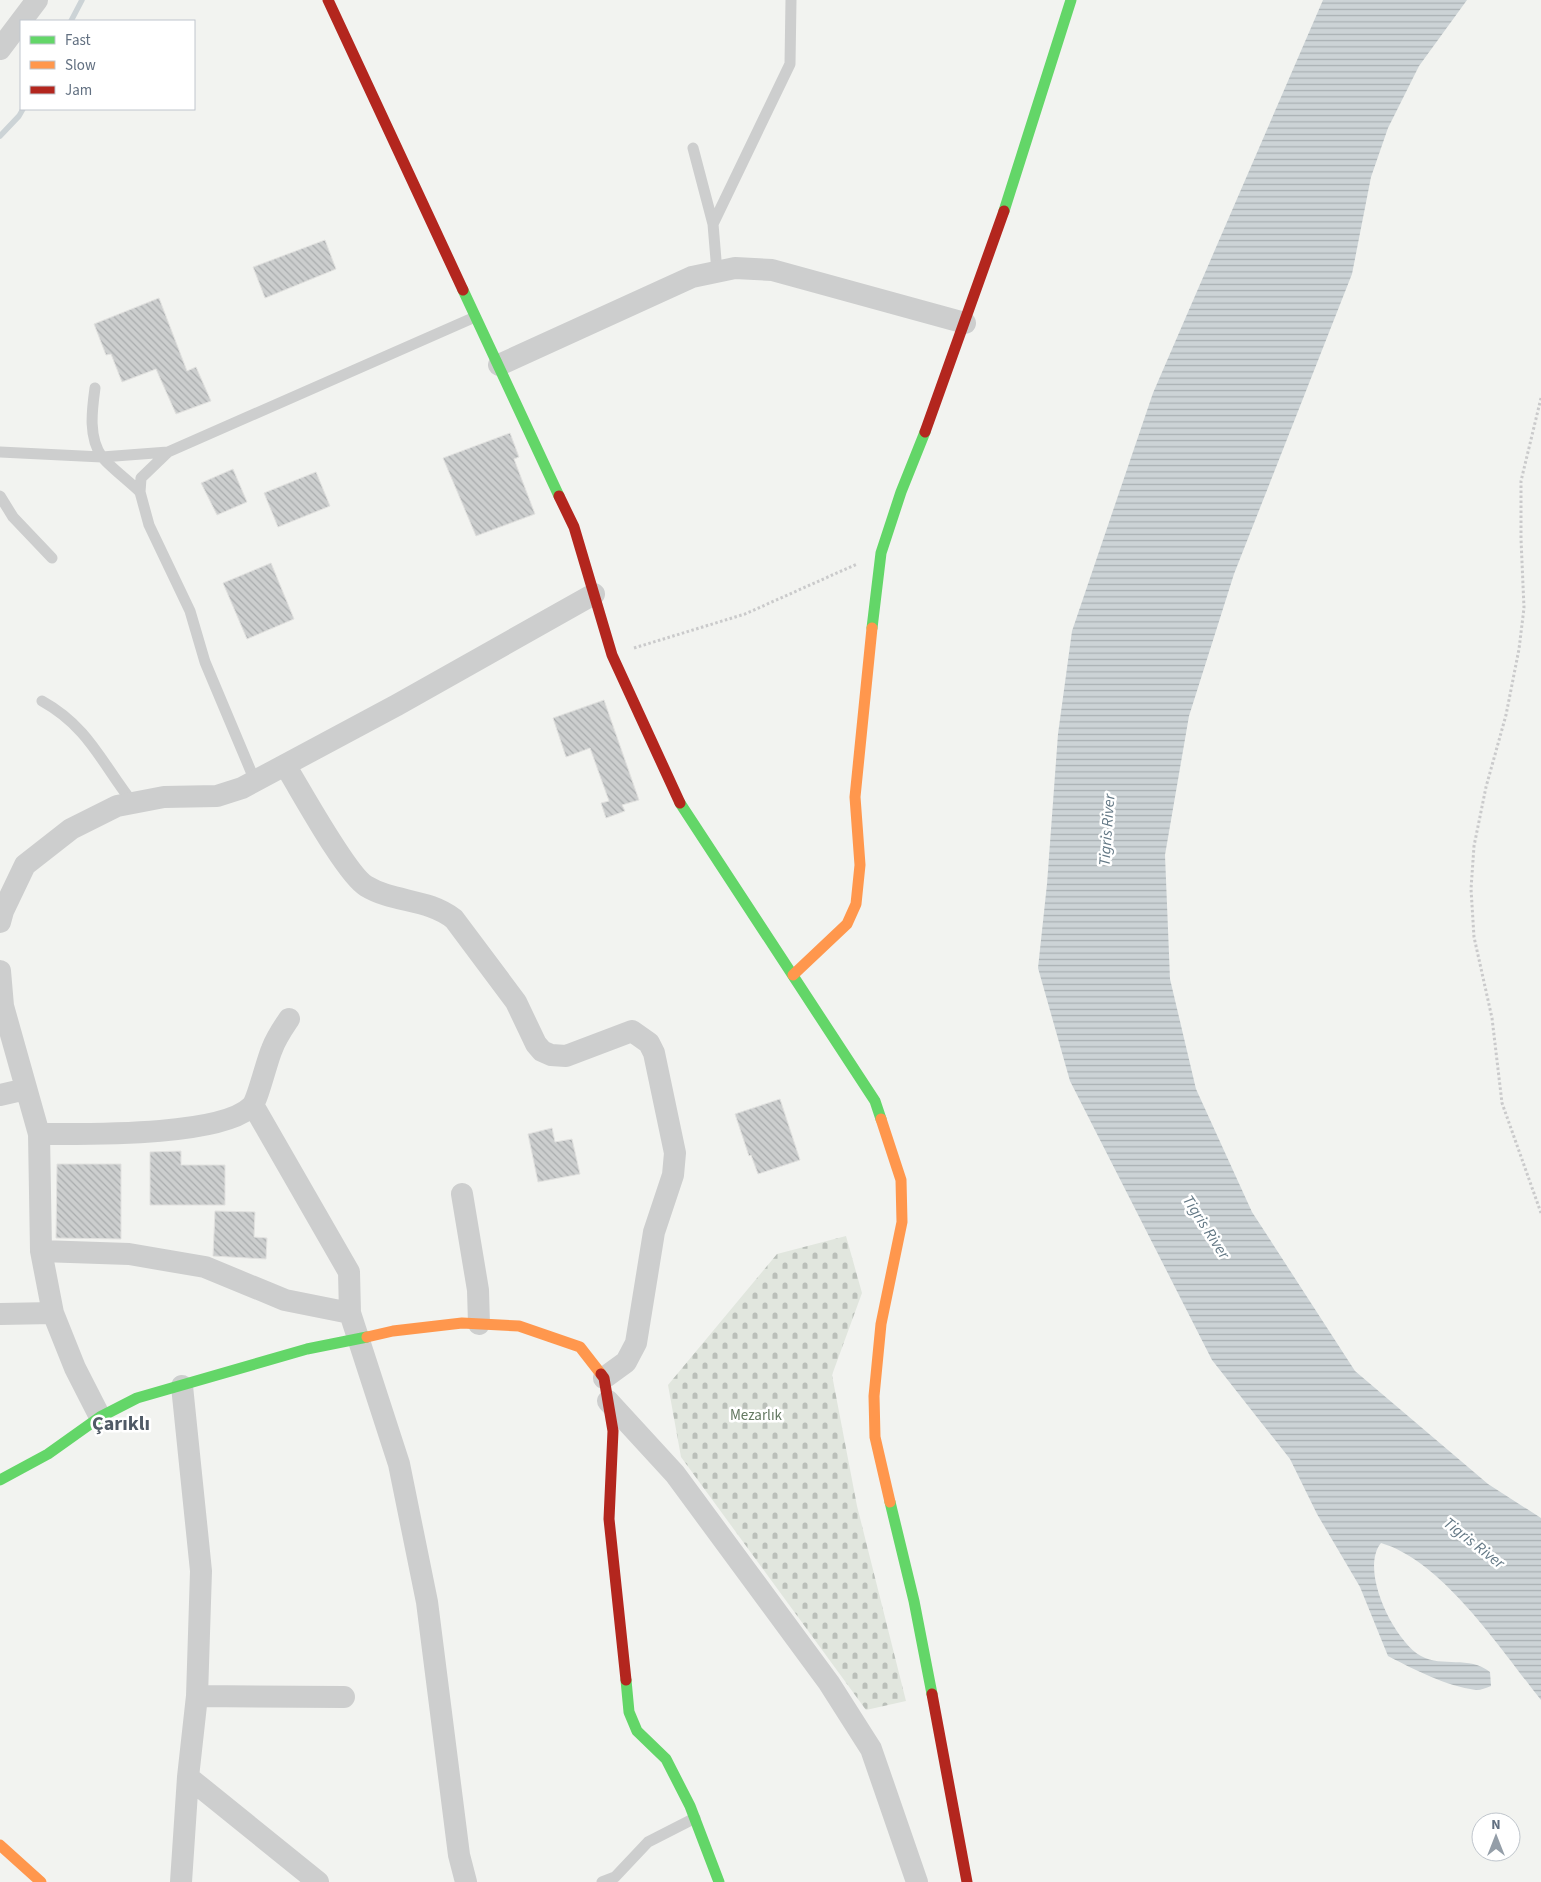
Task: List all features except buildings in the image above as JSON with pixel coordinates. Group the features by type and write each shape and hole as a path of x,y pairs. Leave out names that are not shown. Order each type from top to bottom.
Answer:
{"main road":[{"path":"328,0 574,527 612,655 674,794 875,1101 901,1180 902,1222 881,1324 874,1396 875,1437 914,1601 967,1882"},
{"path":"793,975 847,924 856,904 860,865 855,797 863,701 881,554 901,492 934,410 1002,216 1071,0"},
{"path":"0,1480 48,1454 100,1417 137,1398 308,1349 393,1331 462,1323 519,1326 580,1347 604,1378 613,1431 609,1518 629,1712 637,1730 666,1759 695,1818 719,1882"},
{"path":"0,1845 41,1882"}],"street":[{"path":"22,20 37,0"},
{"path":"0,49 20,23"},
{"path":"499,365 692,277 735,268 772,270 965,323"},
{"path":"0,922 3,911 25,865 70,829 117,806 164,797 217,796 242,788 397,705 594,594"},
{"path":"285,765 344,860 364,885 386,895 441,908 454,919 516,1002 536,1044 542,1050 551,1055 566,1056 632,1031 649,1042 654,1053 675,1153 673,1175 654,1232 636,1343 626,1362 604,1378"},
{"path":"0,971 3,1006 39,1134 41,1251 53,1313 75,1368 100,1417"},
{"path":"39,1134 159,1130 215,1123 243,1112 253,1105 272,1047 288,1019"},
{"path":"0,1095 26,1088"},
{"path":"253,1105 349,1272 350,1313 399,1464 427,1602 459,1855 466,1882"},
{"path":"462,1194 478,1290 479,1324"},
{"path":"41,1251 129,1254 205,1267 285,1300 350,1313"},
{"path":"0,1314 53,1313"},
{"path":"181,1882 188,1777 197,1696 201,1571 182,1386"},
{"path":"608,1401 675,1474 829,1683 870,1749 917,1882"},
{"path":"197,1696 344,1697"},
{"path":"188,1777 318,1882"}],"lane":[{"path":"713,224 790,64 791,0"},
{"path":"693,148 713,224 717,272"},
{"path":"0,452 102,457 168,452 475,317"},
{"path":"95,388 92,411 94,436 102,457 140,492"},
{"path":"168,452 141,478 140,492 149,525 190,611 205,662 255,781"},
{"path":"0,496 13,517 52,558"},
{"path":"42,701 61,711 79,727 133,803"},
{"path":"602,1882 615,1877 648,1842 695,1818"}],"path":[{"path":"1541,398 1522,481 1524,608 1519,649 1506,715 1484,795 1474,846 1471,889 1474,937 1492,1018 1502,1103 1541,1213"},
{"path":"612,655 745,614 881,554"}],"green space":[{"name":"Mezarlık","path":"846,1236 862,1293 832,1375 857,1506 906,1701 866,1710 681,1457 668,1385 777,1254"}],"water":[{"name":"Tigris River","path":"1323,0 1467,0 1419,66 1388,128 1371,177 1352,274 1234,574 1189,716 1165,855 1170,979 1196,1089 1252,1212 1355,1371 1488,1484 1541,1518 1541,1700 1489,1633 1448,1587 1427,1568 1404,1553 1381,1543 1375,1555 1374,1570 1377,1587 1383,1604 1400,1636 1421,1656 1438,1661 1473,1664 1482,1667 1490,1672 1491,1686 1476,1690 1453,1685 1420,1672 1388,1656 1360,1587 1317,1514 1290,1459 1212,1360 1070,1081 1038,968 1047,884 1058,734 1072,631 1153,393"}],"waterway":[{"path":"72,20 82,0"},
{"path":"0,136 22,110"}],"traffic: fast":[{"path":"1004,211 1071,0"},
{"path":"463,290 559,496"},
{"path":"872,628 881,553 901,492 925,432"},
{"path":"680,803 875,1101 881,1119"},
{"path":"0,1480 48,1454 100,1417 137,1398 307,1349 367,1337"},
{"path":"890,1502 914,1601 932,1694"},
{"path":"626,1680 629,1712 637,1731 666,1759 690,1806 719,1882"}],"traffic: slow":[{"path":"793,975 847,924 856,904 860,865 855,797 872,628"},
{"path":"881,1119 901,1180 902,1222 881,1324 874,1396 875,1437 890,1502"},
{"path":"367,1337 393,1331 462,1323 519,1326 580,1347 601,1374"},
{"path":"0,1845 41,1882"}],"traffic: jam":[{"path":"328,0 463,290"},
{"path":"925,432 1004,211"},
{"path":"559,496 574,527 612,655 680,803"},
{"path":"601,1374 604,1378 613,1431 609,1519 626,1680"},
{"path":"932,1694 967,1882"}],"district":[{"name":"Çarıklı","path":"121,1424"}]}
